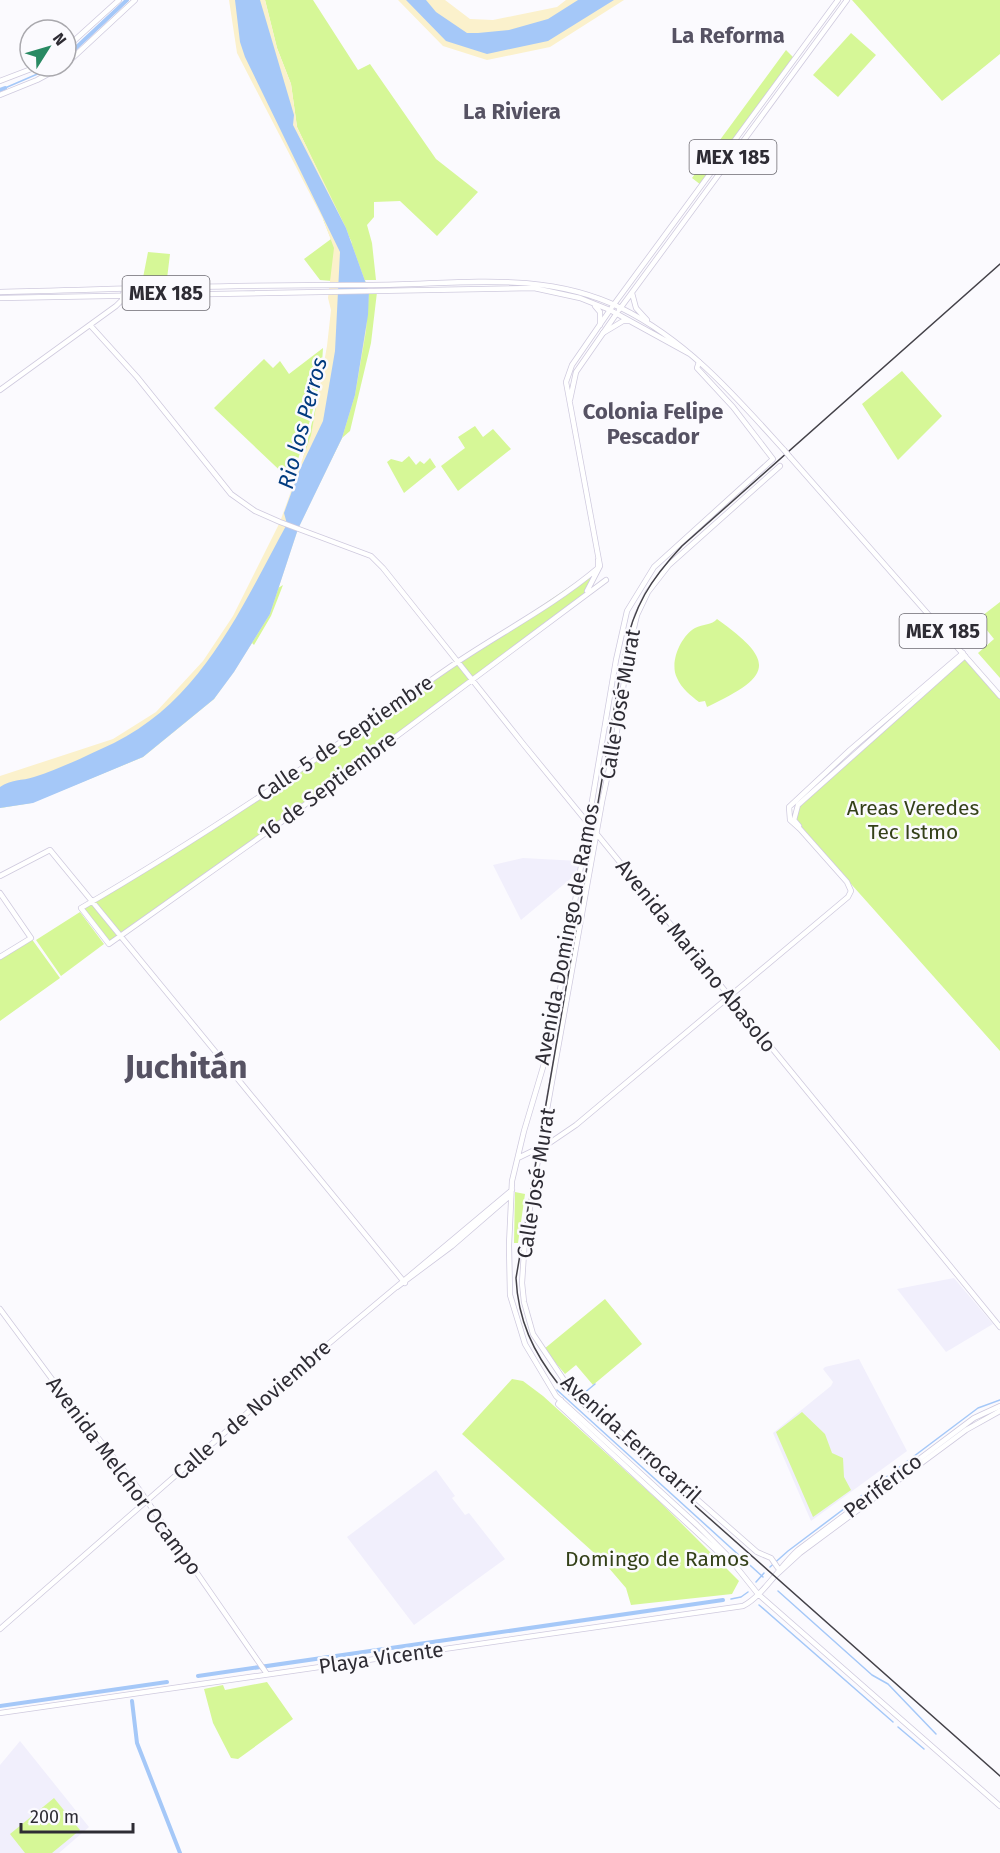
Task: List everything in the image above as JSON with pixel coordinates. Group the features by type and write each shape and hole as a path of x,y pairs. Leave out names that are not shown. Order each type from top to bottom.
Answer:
{"street":[{"path":"78,37 119,0"},
{"path":"78,52 135,0"},
{"name":"MEX 185","path":"612,307 838,0"},
{"name":"MEX 185","path":"619,310 847,0"},
{"path":"0,81 18,74"},
{"path":"0,95 42,78"},
{"name":"MEX 185","path":"375,287 488,280 516,281 561,288 599,300 651,324 711,372 784,450 1000,696"},
{"name":"MEX 185","path":"0,298 332,287 534,288 612,307"},
{"path":"599,300 612,299 625,289"},
{"name":"MEX 185","path":"0,292 124,293"},
{"path":"0,390 116,306 124,293"},
{"path":"632,293 636,308 651,324"},
{"path":"594,303 600,312 600,325"},
{"path":"577,583 585,594 599,571 570,403 566,396 569,373 612,307"},
{"path":"570,403 576,372 619,310"},
{"name":"MEX 185","path":"619,310 632,321 691,355"},
{"path":"603,333 623,321 632,321"},
{"name":"Avenida Mariano Abasolo","path":"90,325 136,377 231,494 255,511 371,556 382,567 1000,1328"},
{"name":"Avenida Domingo de Ramos","path":"699,362 697,368 733,407 772,461 664,555 627,611 616,660 552,1037 518,1158 512,1192 509,1282 513,1308 534,1364 559,1402 695,1526 732,1563 758,1594 1000,1806"},
{"name":"Calle José Murat","path":"522,1283 525,1239 617,731 628,653 637,615 645,597 669,566 780,466"},
{"name":"Calle 5 de Septiembre","path":"109,944 81,908 270,790 458,661 577,583 598,568 598,560"},
{"name":"16 de Septiembre","path":"109,944 235,855 606,580"},
{"path":"518,1158 541,1147 576,1125 838,907 851,891 847,882 794,820 798,805 964,655"},
{"path":"0,876 50,850 404,1282"},
{"path":"0,893 31,938 0,957"},
{"name":"Calle 2 de Noviembre","path":"0,1629 277,1387 512,1192"},
{"path":"503,1200 511,1203"},
{"name":"Avenida Ferrocarril","path":"522,1283 524,1302 533,1334 555,1371 568,1386 757,1552 771,1558 778,1568"},
{"name":"Avenida Melchor Ocampo","path":"0,1309 147,1501 265,1672"},
{"name":"Periférico","path":"773,1577 778,1568 798,1550 974,1418 1000,1406"},
{"name":"Periférico","path":"758,1594 800,1553 966,1430 1000,1411"},
{"name":"Playa Vicente","path":"0,1713 265,1672 729,1608 746,1604 758,1594"}],"shaded area":[{"path":"523,858 579,861 579,864 575,875 521,920 493,865"},
{"path":"954,1278 993,1324 946,1352 897,1289"},
{"path":"859,1359 907,1451 811,1521 773,1433 831,1386 833,1382 823,1369 825,1367"},
{"path":"436,1470 455,1496 452,1498 465,1515 469,1513 505,1559 414,1625 347,1537"},
{"path":"20,1741 89,1827 59,1853 0,1853 0,1765"}],"green space":[{"path":"265,0 313,0 358,70 370,64 436,159 478,192 437,236 400,201 374,202 374,217 367,225 372,243 376,280 365,280 368,291 377,292 371,343 350,431 342,438 299,525 278,588 283,585 271,616 254,645 252,643 214,699 143,757 31,803 0,808 75,761 168,709 225,639 287,524 332,341 332,281 320,280 304,259 331,239 323,219 352,243 297,127 291,84 277,48"},
{"path":"852,0 1000,0 1000,54 942,101"},
{"path":"851,33 876,55 838,97 813,75"},
{"path":"786,50 793,57 701,185 692,178"},
{"path":"148,252 170,254 166,287 141,288"},
{"path":"323,348 316,399 291,481 214,408 264,359 273,368 280,361 289,374"},
{"path":"902,371 942,416 898,460 862,404"},
{"path":"475,426 483,437 493,429 511,449 458,491 441,466 465,448 458,437"},
{"path":"409,456 416,465 420,461 424,464 430,458 436,467 404,493 387,462 391,459 402,462"},
{"path":"600,566 586,594 360,763 109,944 81,908 270,790"},
{"path":"1000,602 1000,678 978,653 994,639 978,619"},
{"path":"717,619 750,647 757,658 759,668 755,677 744,686 707,707 705,701 699,702 681,685 674,665 675,657 685,637 695,628"},
{"name":"Areas Veredes Tec Istmo","path":"965,656 1000,695 1000,1051 794,820 798,805"},
{"path":"80,912 104,944 61,976 36,940"},
{"path":"31,938 60,978 0,1021 0,957"},
{"path":"515,1192 525,1194 518,1243 514,1243"},
{"path":"605,1299 642,1344 593,1385 576,1365 565,1374 544,1349"},
{"name":"Domingo de Ramos","path":"512,1379 523,1381 543,1396 660,1502 739,1581 732,1594 631,1605 626,1588 602,1560 462,1434"},
{"path":"802,1412 825,1434 832,1453 843,1458 844,1477 851,1490 813,1517 776,1432"},
{"path":"267,1682 293,1719 238,1759 231,1758 213,1723 204,1689 223,1685 225,1690"},
{"path":"54,1798 80,1830 52,1853 25,1853 10,1834"}],"sand":[{"path":"229,0 265,0 277,48 291,84 297,127 346,228 369,292 366,331 355,395 342,438 298,529 270,614 234,672 214,699 143,757 31,803 0,808 0,776 113,739 156,712 203,661 233,616 280,522 311,435 327,346 331,310 328,298 334,248 323,219 237,53"},
{"path":"398,0 445,0 470,19 493,20 557,7 566,0 624,0 550,47 487,60 443,46"}],"water":[{"path":"235,0 260,0 294,115 293,125 346,228 369,292 368,315 355,395 342,438 298,529 270,614 234,672 214,699 143,757 33,803 0,808 0,787 55,770 114,743 145,724 172,702 196,676 236,618 287,524 284,513 300,469 323,421 335,351 340,252 245,57 240,42"},
{"path":"406,0 426,0 436,12 467,33 478,33 509,30 548,19 578,0 614,0 548,41 487,54 446,41"}],"waterway":[{"path":"78,46 127,0"},
{"path":"5,88 28,78"},
{"path":"0,90 5,88"},
{"path":"583,1394 595,1384"},
{"path":"557,1390 763,1577"},
{"path":"770,1567 978,1408 1000,1400"},
{"path":"756,1582 764,1573"},
{"path":"778,1591 872,1675 888,1684 936,1734"},
{"path":"731,1599 741,1597 748,1592"},
{"path":"198,1676 723,1600"},
{"path":"759,1605 893,1722"},
{"path":"0,1706 167,1682"},
{"path":"132,1701 137,1743 180,1853"},
{"path":"898,1727 924,1749"}],"railway":[{"path":"1000,264 682,546 652,582 638,607 624,652 516,1278 520,1308 528,1335 559,1385 1000,1776"}],"district":[{"name":"La Reforma","path":"728,35"},
{"name":"La Riviera","path":"512,111"},
{"name":"Colonia Felipe Pescador","path":"653,424"},
{"name":"Juchitán","path":"186,1066"}],"water label":[{"name":"Rio los Perros","path":"302,423"}]}
